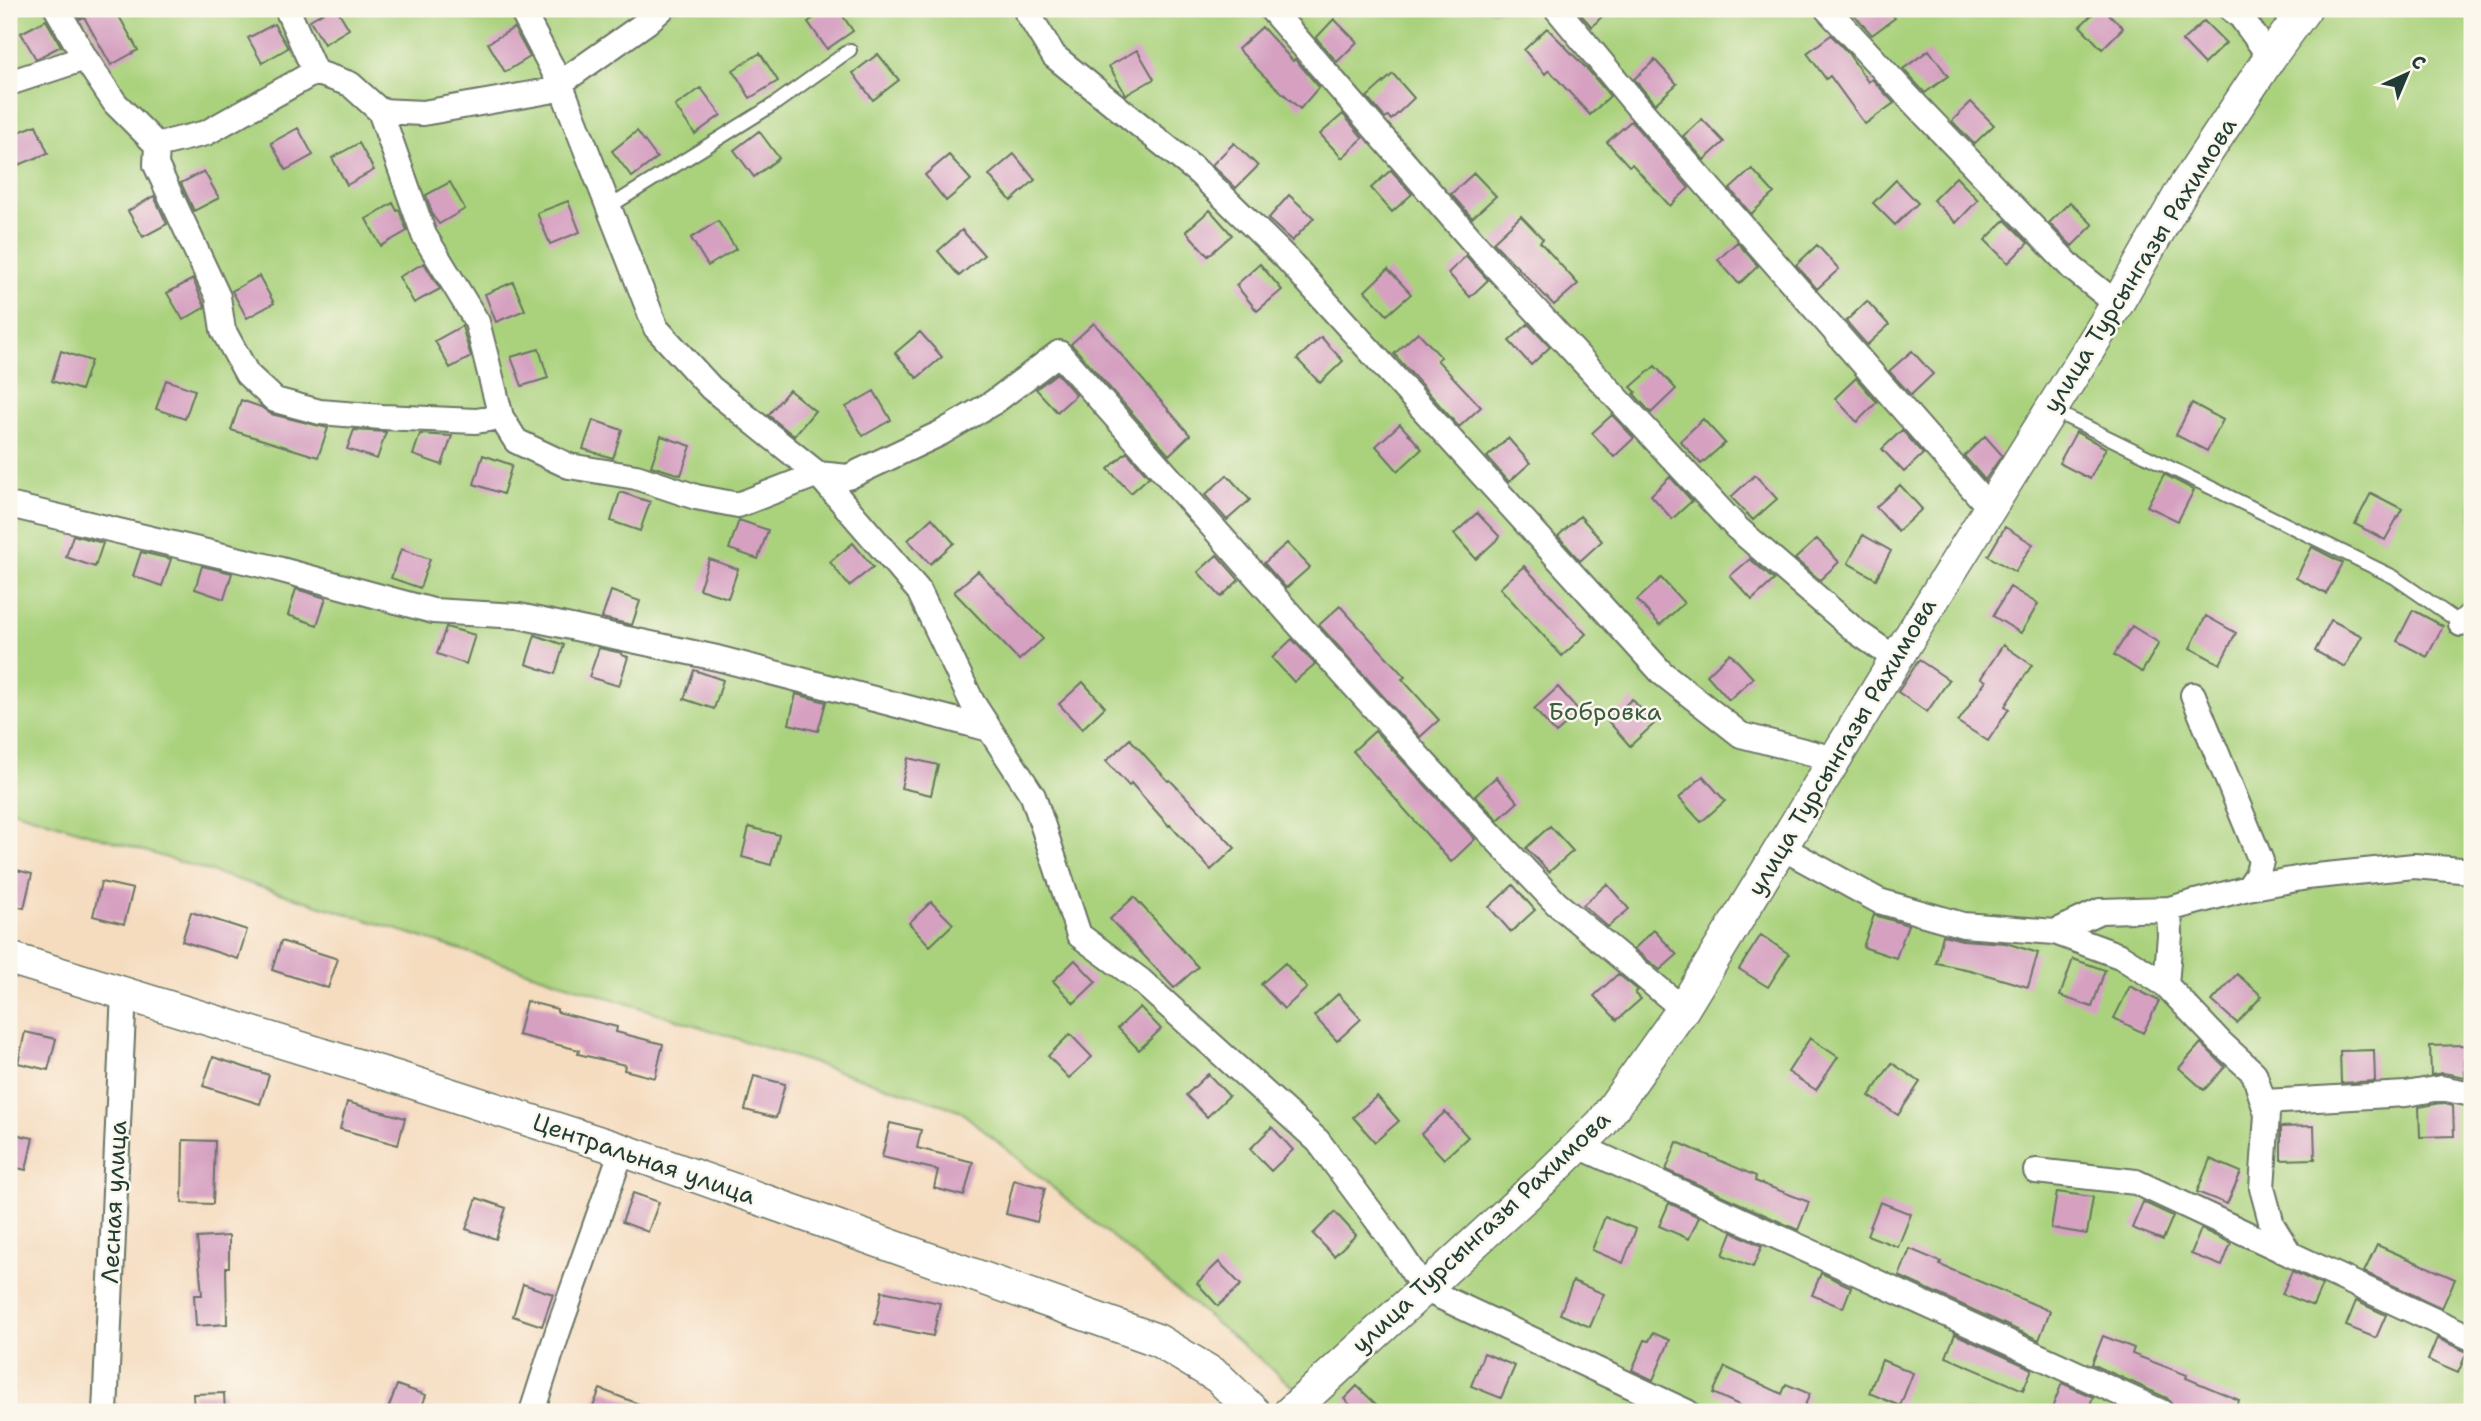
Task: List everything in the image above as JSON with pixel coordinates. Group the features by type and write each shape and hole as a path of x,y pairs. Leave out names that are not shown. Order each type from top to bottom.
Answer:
{"street":[{"path":"57,9 115,103 157,145 156,165 218,297 223,330 247,374 275,401 320,412 382,417 476,421 501,417"},
{"path":"287,9 315,72 350,84 380,111 424,235 477,322 501,417 516,440 569,466 636,477 696,497 738,505 818,474 848,477 941,433 994,402 1059,353 1301,627 1556,903 1683,1010"},
{"path":"521,9 560,83 656,328 711,388 818,474 919,591 972,702 1033,796 1079,935 1140,980 1318,1141 1391,1239 1424,1289 1687,1412"},
{"path":"380,111 424,113 549,91 662,9"},
{"path":"1025,9 1054,56 1199,173 1288,260 1662,673 1741,735 1835,759"},
{"path":"1271,9 1482,252 1737,528 1857,632 1896,659"},
{"path":"1557,9 1694,171 1989,507"},
{"path":"1827,9 2072,268 2117,304"},
{"path":"2231,9 2241,17 2270,57"},
{"name":"улица Турсынгазы Рахимова","path":"1290,1412 1602,1123 1683,1010 1989,507 2117,304 2185,187 2270,57 2305,9"},
{"path":"9,83 85,58"},
{"path":"157,145 206,133 315,72"},
{"path":"9,505 274,568 433,611 519,616 717,658 989,729"},
{"path":"2193,695 2261,861 2257,875 2248,888"},
{"path":"1781,847 1879,901 1963,925 2055,932 2120,957 2166,985 2220,1042 2254,1073 2267,1114 2262,1188 2272,1225 2290,1254"},
{"path":"2055,932 2100,911 2169,909 2248,888 2307,877 2414,866 2472,871"},
{"path":"2166,985 2171,935 2169,909"},
{"name":"Центральная улица","path":"9,958 622,1150 1157,1340 1218,1377 1254,1412"},
{"name":"Лесная улица","path":"105,1412 124,992"},
{"path":"2264,1102 2385,1096 2441,1088 2472,1094"},
{"path":"1579,1146 2161,1412"},
{"path":"532,1412 622,1150"},
{"path":"2036,1171 2136,1182 2472,1338"}],"lane":[{"path":"609,207 776,103 850,50"},
{"path":"2050,409 2394,577 2469,623"}],"green space":[{"name":"Бобровка","path":"9,9 2472,9 2472,1412 1299,1412 1310,1401 959,1110 386,926 9,809"}],"building":[{"path":"74,9 115,9 138,50 111,65 84,17 80,19"},
{"path":"329,9 337,9 349,29 324,44 310,20"},
{"path":"827,9 838,9 853,31 827,49 808,22"},
{"path":"1576,9 1609,9 1592,27"},
{"path":"1849,9 1888,9 1895,18 1872,35"},
{"path":"2098,9 2104,9 2123,28 2102,49 2080,26"},
{"path":"1334,19 1357,42 1337,62 1316,38"},
{"path":"46,20 61,46 36,59 21,33"},
{"path":"2204,21 2226,43 2204,64 2182,41"},
{"path":"274,24 288,48 262,63 248,38"},
{"path":"1262,27 1319,87 1300,109 1238,49"},
{"path":"514,28 530,57 505,72 488,43"},
{"path":"1547,28 1610,96 1590,115 1549,70 1545,74 1524,50"},
{"path":"1831,35 1848,53 1868,82 1872,79 1894,103 1865,124 1830,76 1826,79 1807,53"},
{"path":"1137,50 1154,79 1126,95 1109,66"},
{"path":"1929,50 1948,76 1925,93 1903,69"},
{"path":"760,53 778,81 750,98 733,70"},
{"path":"878,54 899,80 873,100 853,73"},
{"path":"1655,60 1677,84 1655,104 1634,79"},
{"path":"1393,74 1414,98 1391,120 1388,116 1385,118 1367,97"},
{"path":"701,88 721,115 695,134 675,106"},
{"path":"1971,102 1994,125 1974,144 1952,121"},
{"path":"1343,114 1363,138 1342,158 1320,134"},
{"path":"1702,119 1724,142 1704,160 1683,136"},
{"path":"1631,121 1689,188 1670,206 1632,164 1629,166 1607,142"},
{"path":"36,125 48,153 19,165 9,136"},
{"path":"298,128 313,155 286,170 271,143"},
{"path":"637,131 657,158 632,177 612,151"},
{"path":"759,131 779,158 754,177 734,150"},
{"path":"359,143 374,170 347,185 332,158"},
{"path":"1234,143 1258,166 1236,188 1212,165"},
{"path":"1014,154 1035,180 1011,201 989,175"},
{"path":"949,155 971,180 946,201 925,175"},
{"path":"1752,169 1774,193 1751,214 1730,189"},
{"path":"1391,170 1412,194 1392,212 1371,188"},
{"path":"204,171 219,198 194,211 181,183"},
{"path":"1474,173 1496,196 1472,218 1451,194"},
{"path":"1956,177 1978,200 1956,223 1933,200"},
{"path":"1896,180 1918,203 1895,225 1873,203"},
{"path":"450,182 465,209 439,224 433,216 426,195"},
{"path":"1289,195 1314,218 1292,241 1268,219"},
{"path":"154,196 167,224 143,237 128,211"},
{"path":"568,201 580,232 550,244 537,213"},
{"path":"2070,202 2093,225 2072,246 2049,223"},
{"path":"393,203 397,211 399,210 407,231 381,246 366,219"},
{"path":"1210,210 1232,235 1208,256 1186,231"},
{"path":"1521,216 1543,239 1540,242 1578,284 1554,305 1493,242"},
{"path":"2005,220 2028,243 2008,263 1985,240"},
{"path":"718,221 736,249 708,266 691,238"},
{"path":"962,230 984,255 959,276 938,251"},
{"path":"1737,242 1758,266 1739,284 1718,260"},
{"path":"1817,245 1839,269 1817,289 1796,265"},
{"path":"1466,256 1488,280 1470,297 1448,273"},
{"path":"424,263 440,289 414,303 399,277"},
{"path":"1260,264 1282,290 1257,311 1236,285"},
{"path":"1388,269 1411,294 1387,315 1365,291"},
{"path":"259,276 274,303 247,318 232,291"},
{"path":"193,279 205,307 183,320 167,293"},
{"path":"513,282 525,310 496,322 485,294"},
{"path":"1867,301 1889,325 1867,345 1846,321"},
{"path":"1094,323 1190,435 1169,455 1071,344"},
{"path":"1528,324 1550,347 1531,365 1509,341"},
{"path":"462,326 471,357 450,368 435,341"},
{"path":"920,332 942,357 917,378 895,353"},
{"path":"1418,332 1441,357 1437,360 1481,407 1459,427 1394,354"},
{"path":"1321,337 1343,361 1320,383 1297,359"},
{"path":"539,349 548,378 522,386 511,357"},
{"path":"61,351 91,361 81,390 52,381"},
{"path":"1912,351 1933,374 1911,395 1889,371"},
{"path":"1655,366 1676,389 1651,413 1631,387"},
{"path":"1057,373 1076,395 1057,412 1036,389"},
{"path":"1856,378 1877,402 1857,422 1835,398"},
{"path":"166,380 195,390 185,419 156,409"},
{"path":"789,390 815,411 794,436 768,415"},
{"path":"874,391 891,420 863,436 846,407"},
{"path":"241,400 261,407 271,414 328,428 318,457 231,430"},
{"path":"2192,403 2223,420 2207,451 2176,435"},
{"path":"1612,415 1634,438 1614,457 1592,433"},
{"path":"1703,419 1725,443 1701,464 1680,441"},
{"path":"593,420 622,430 613,458 583,449"},
{"path":"1400,424 1422,449 1398,471 1376,446"},
{"path":"354,430 386,432 377,459 347,449"},
{"path":"1902,430 1923,454 1904,472 1882,449"},
{"path":"2076,432 2106,448 2090,479 2059,463"},
{"path":"420,434 452,436 442,465 413,455"},
{"path":"661,436 691,446 681,475 651,466"},
{"path":"1985,436 2002,455 1985,480 1964,456"},
{"path":"1508,438 1530,463 1509,482 1487,457"},
{"path":"1127,452 1149,477 1131,493 1108,469"},
{"path":"483,455 512,465 503,494 474,484"},
{"path":"2164,474 2194,490 2178,521 2147,506"},
{"path":"1227,475 1250,500 1227,520 1205,495"},
{"path":"1755,475 1777,499 1753,520 1731,497"},
{"path":"1670,477 1692,501 1672,519 1651,495"},
{"path":"1900,485 1922,509 1898,531 1876,507"},
{"path":"620,492 650,502 640,531 611,521"},
{"path":"2371,493 2402,509 2385,540 2355,524"},
{"path":"1477,513 1500,537 1476,559 1454,534"},
{"path":"1580,516 1602,541 1580,561 1558,536"},
{"path":"932,518 954,543 930,564 908,540"},
{"path":"739,520 768,530 758,559 729,549"},
{"path":"2005,527 2033,544 2015,572 1988,556"},
{"path":"73,535 103,543 95,567 66,557"},
{"path":"1863,535 1891,551 1876,579 1848,563"},
{"path":"1817,539 1839,562 1820,580 1795,559"},
{"path":"853,543 873,567 849,586 830,562"},
{"path":"1287,543 1310,567 1286,588 1264,563"},
{"path":"2312,547 2343,563 2326,594 2296,578"},
{"path":"401,549 430,559 420,588 391,578"},
{"path":"141,552 171,559 162,586 133,576"},
{"path":"1217,555 1239,580 1221,597 1198,572"},
{"path":"709,559 738,569 728,598 699,589"},
{"path":"1750,559 1774,580 1752,600 1730,576"},
{"path":"202,566 232,573 224,599 195,589"},
{"path":"1524,566 1586,634 1562,656 1500,588"},
{"path":"978,571 1043,639 1019,660 954,592"},
{"path":"1661,578 1684,603 1660,625 1637,600"},
{"path":"2010,587 2038,604 2021,633 1993,616"},
{"path":"296,589 326,598 317,625 288,615"},
{"path":"611,591 640,601 632,625 602,618"},
{"path":"1340,606 1405,677 1402,679 1439,720 1420,737 1319,625"},
{"path":"2413,610 2443,626 2427,657 2397,641"},
{"path":"2206,616 2236,633 2220,664 2190,648"},
{"path":"2331,620 2362,636 2345,667 2315,651"},
{"path":"2132,626 2159,643 2142,672 2114,655"},
{"path":"446,627 475,635 466,664 437,654"},
{"path":"535,635 564,645 555,674 526,664"},
{"path":"1292,639 1315,664 1294,682 1272,658"},
{"path":"2003,645 2032,665 2005,706 2009,709 1988,741 1958,722 1986,681 1981,678"},
{"path":"599,648 628,657 619,686 589,677"},
{"path":"1730,653 1753,678 1729,700 1707,675"},
{"path":"1919,660 1949,680 1927,712 1898,692"},
{"path":"694,670 723,680 714,709 684,699"},
{"path":"1083,682 1105,707 1082,729 1059,704"},
{"path":"1558,687 1580,712 1556,733 1534,709"},
{"path":"796,694 826,702 818,731 789,724"},
{"path":"1632,699 1654,724 1630,746 1608,721"},
{"path":"1375,731 1475,839 1451,862 1353,751"},
{"path":"1130,739 1235,848 1211,870 1131,783 1129,786 1106,761"},
{"path":"908,758 938,765 931,795 901,788"},
{"path":"1703,776 1725,801 1701,822 1679,798"},
{"path":"1496,777 1518,802 1498,820 1475,796"},
{"path":"1550,826 1573,851 1549,872 1526,848"},
{"path":"749,827 779,835 771,865 742,857"},
{"path":"9,868 32,874 24,908 9,905"},
{"path":"101,882 133,889 124,924 93,916"},
{"path":"1607,884 1629,909 1608,927 1583,905"},
{"path":"1513,885 1535,910 1511,932 1489,907"},
{"path":"1134,897 1198,967 1174,988 1110,919"},
{"path":"931,902 953,924 930,946 909,923"},
{"path":"191,912 247,930 238,959 182,941"},
{"path":"1874,915 1908,925 1896,958 1863,947"},
{"path":"1654,930 1677,955 1660,970 1634,949"},
{"path":"1761,935 1789,954 1768,987 1739,969"},
{"path":"1943,935 1962,940 2006,943 2038,953 2028,987 1936,963"},
{"path":"281,941 338,959 328,988 272,970"},
{"path":"2073,959 2105,970 2092,1007 2060,996"},
{"path":"1075,960 1096,982 1074,1003 1053,981"},
{"path":"1285,963 1307,988 1284,1009 1261,984"},
{"path":"1618,974 1638,990 1635,993 1641,999 1617,1020 1594,996"},
{"path":"2237,974 2262,996 2237,1023 2212,1001"},
{"path":"2130,986 2159,1001 2143,1033 2114,1018"},
{"path":"1338,994 1361,1019 1337,1041 1314,1016"},
{"path":"526,1001 617,1027 616,1032 663,1044 655,1078 624,1070 625,1065 578,1054 579,1050 518,1035"},
{"path":"1140,1007 1161,1029 1139,1050 1118,1028"},
{"path":"25,1032 56,1039 48,1070 18,1063"},
{"path":"1070,1034 1092,1057 1069,1078 1048,1056"},
{"path":"1810,1038 1838,1057 1816,1090 1788,1072"},
{"path":"2201,1043 2225,1067 2204,1090 2179,1068"},
{"path":"2464,1045 2465,1077 2443,1073 2431,1075 2430,1046"},
{"path":"2374,1050 2375,1081 2341,1083 2340,1051"},
{"path":"213,1057 269,1075 260,1104 203,1086"},
{"path":"1892,1063 1920,1082 1898,1115 1869,1096"},
{"path":"1208,1074 1229,1096 1207,1117 1186,1095"},
{"path":"754,1076 785,1084 776,1118 745,1110"},
{"path":"1377,1096 1399,1121 1375,1142 1353,1117"},
{"path":"347,1102 405,1118 398,1145 340,1129"},
{"path":"2441,1103 2453,1106 2454,1136 2420,1137 2419,1107"},
{"path":"1445,1112 1468,1137 1444,1159 1421,1134"},
{"path":"890,1123 921,1130 917,1148 973,1162 964,1196 934,1188 938,1170 882,1157"},
{"path":"2314,1126 2315,1159 2281,1160 2281,1127"},
{"path":"1272,1127 1293,1150 1271,1171 1250,1149"},
{"path":"9,1133 33,1138 26,1170 9,1166"},
{"path":"183,1140 215,1141 213,1204 182,1203"},
{"path":"1677,1142 1756,1176 1755,1181 1809,1202 1798,1230 1666,1170"},
{"path":"2210,1159 2241,1172 2227,1204 2197,1192"},
{"path":"1014,1180 1045,1188 1037,1222 1006,1214"},
{"path":"2057,1192 2093,1197 2087,1234 2051,1228"},
{"path":"633,1193 659,1202 648,1232 622,1222"},
{"path":"477,1198 506,1208 496,1239 466,1229"},
{"path":"1880,1202 1911,1214 1898,1247 1867,1235"},
{"path":"2143,1202 2173,1216 2163,1240 2132,1228"},
{"path":"1669,1203 1699,1217 1689,1239 1659,1226"},
{"path":"1335,1212 1356,1235 1334,1256 1313,1234"},
{"path":"1605,1217 1636,1229 1623,1263 1592,1250"},
{"path":"2201,1229 2231,1243 2222,1266 2191,1254"},
{"path":"1732,1232 1762,1246 1753,1267 1723,1255"},
{"path":"229,1236 229,1267 226,1267 227,1324 196,1326 194,1295 202,1295 197,1238"},
{"path":"2377,1245 2455,1279 2442,1308 2364,1272"},
{"path":"1910,1249 1941,1262 1940,1265 2050,1311 2039,1340 1899,1276"},
{"path":"1219,1262 1241,1285 1218,1306 1197,1283"},
{"path":"2292,1271 2322,1285 2313,1306 2282,1294"},
{"path":"1821,1273 1851,1287 1843,1308 1812,1295"},
{"path":"1573,1281 1604,1294 1590,1327 1560,1314"},
{"path":"523,1284 553,1294 542,1326 513,1316"},
{"path":"882,1291 940,1303 933,1336 875,1324"},
{"path":"2356,1301 2386,1315 2376,1338 2346,1326"},
{"path":"1653,1333 1670,1340 1653,1380 1632,1370 1645,1340 1649,1341"},
{"path":"1955,1334 2032,1369 2023,1390 1946,1357"},
{"path":"2103,1336 2134,1348 2132,1354 2187,1375 2186,1378 2239,1400 2234,1412 2182,1412 2175,1409 2167,1398 2092,1364"},
{"path":"2437,1338 2467,1352 2458,1373 2428,1360"},
{"path":"1484,1353 1515,1366 1501,1398 1471,1386"},
{"path":"1882,1360 1913,1373 1900,1406 1869,1393"},
{"path":"1725,1367 1782,1394 1786,1384 1810,1394 1805,1405 1820,1412 1754,1412 1713,1393"},
{"path":"2062,1383 2093,1397 2087,1412 2064,1412 2052,1408"},
{"path":"397,1385 426,1395 420,1412 387,1412"},
{"path":"1357,1386 1384,1412 1358,1412 1344,1399"},
{"path":"600,1389 657,1411 591,1412"},
{"path":"224,1393 225,1412 194,1412 193,1394"}]}
